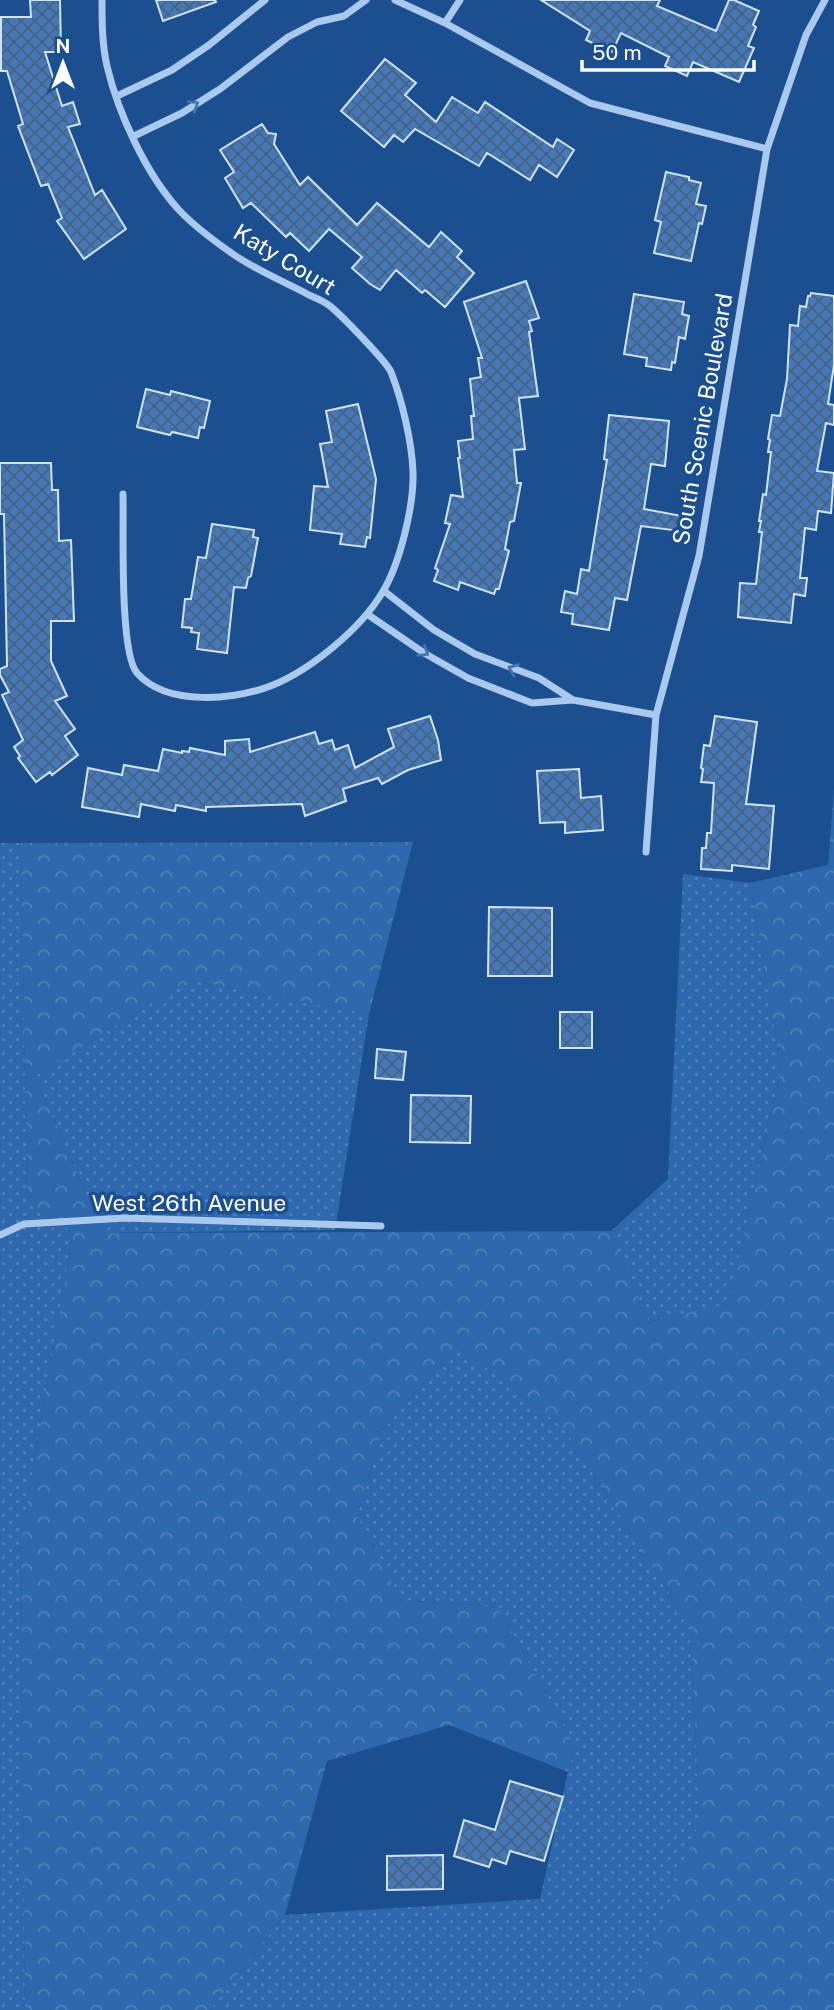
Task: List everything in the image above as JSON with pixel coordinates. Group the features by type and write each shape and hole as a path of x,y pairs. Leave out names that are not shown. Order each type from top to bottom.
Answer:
{"street":[{"name":"Katy Court","path":"102,0 102,29 107,65 117,96 153,175 180,211 232,254 330,306 390,369 405,421 413,472 406,532 384,591 367,614 319,659 273,685 227,696 189,698 161,690 136,672 126,629 123,495"},
{"path":"117,96 172,70 209,45 265,0"},
{"path":"134,136 182,113 220,89 288,37 317,22 344,16 366,0"},
{"path":"395,0 446,23 590,103 766,149"},
{"path":"446,23 460,0"},
{"name":"South Scenic Boulevard","path":"646,852 656,715 699,556 766,149 806,35 825,0"},
{"path":"384,591 434,630 475,654 539,678 573,700"},
{"path":"367,614 424,653 468,678 532,703 573,700 656,715"},
{"name":"West 26th Avenue","path":"0,1235 24,1224 125,1218 381,1226"}],"green space":[{"path":"834,789 834,2010 630,2010 700,1820 690,1631 663,1583 563,1427 457,1345 382,1431 357,1516 401,1600 498,1607 575,1746 568,1772 449,1725 327,1761 285,1915 210,2010 25,2010 21,1538 73,1233 27,1201 21,843 413,842 369,1014 188,980 35,1076 103,1233 611,1231 649,1322 728,1304 781,1070 750,883 828,865"},
{"path":"0,843 21,843 27,1200 73,1233 21,1538 25,2010 0,2010"},
{"path":"683,874 750,883 781,1070 728,1305 648,1322 611,1231 668,1179"},
{"path":"188,980 369,1014 335,1230 103,1233 35,1076"},
{"path":"457,1345 563,1427 663,1583 690,1631 698,1784 834,1855 794,2010 210,2010 285,1915 540,1899 575,1746 498,1607 401,1600 357,1516 382,1431"}],"building":[{"path":"30,0 60,0 61,52 45,52 62,106 73,102 80,124 68,127 95,195 102,190 126,229 84,259 57,221 62,218 48,184 41,186 18,126 23,124 7,71 1,71 1,17 31,17"},
{"path":"156,0 215,0 216,2 163,21"},
{"path":"541,0 660,0 657,6 716,31 729,0 734,0 759,11 748,46 754,48 739,82 693,62 687,76 665,66 669,57 621,33 612,52 586,40 590,31"},
{"path":"385,59 416,83 405,95 436,122 452,97 478,113 485,102 553,147 557,139 574,150 557,177 539,165 530,180 487,153 479,166 415,129 403,142 394,135 384,147 341,111"},
{"path":"262,124 268,133 276,134 274,144 300,185 308,177 357,225 377,203 429,247 441,232 462,251 457,257 474,273 445,307 425,290 422,293 396,270 380,290 352,268 362,257 329,229 309,251 290,233 286,237 251,203 243,208 225,178 234,172 220,150"},
{"path":"666,172 689,177 689,180 701,183 696,204 706,206 702,224 699,223 691,261 654,253 661,222 655,220"},
{"path":"526,281 539,318 529,321 538,396 519,398 525,449 514,450 517,483 521,483 514,521 510,522 505,549 509,551 499,589 496,589 494,594 460,582 458,590 434,581 438,570 435,568 450,524 445,523 451,495 463,497 458,441 473,439 471,416 474,416 470,379 481,377 478,358 482,358 464,302"},
{"path":"811,293 834,296 834,365 828,404 834,405 834,425 826,423 817,471 834,473 831,513 818,511 816,530 805,528 800,578 807,578 805,596 794,594 791,623 738,617 740,583 756,584 762,532 759,532 759,521 763,494 766,495 771,452 768,452 768,439 772,415 780,416 787,379 790,325 798,326 800,306 806,307"},
{"path":"634,294 684,302 682,314 689,316 685,339 679,337 675,363 672,362 671,370 646,366 647,358 624,354"},
{"path":"146,389 170,395 171,391 210,401 204,428 200,427 198,438 137,427"},
{"path":"358,404 376,479 370,538 367,537 365,547 340,544 342,534 310,530 314,486 328,487 320,444 332,442 326,411"},
{"path":"609,415 669,421 665,466 651,464 644,509 682,516 680,531 641,526 627,600 615,598 609,630 572,624 573,614 561,612 565,591 577,594 581,569 589,571 607,460 604,459"},
{"path":"0,463 51,463 52,490 58,490 59,541 71,540 74,621 51,621 51,661 67,696 55,701 75,729 65,736 78,755 52,775 50,772 36,782 18,758 20,756 14,747 23,740 2,695 9,692 0,675 0,669 7,666 4,514 0,514"},
{"path":"212,524 254,530 253,537 258,538 246,588 234,587 227,653 197,649 199,633 191,632 192,628 182,627 185,599 191,599 198,557 206,558"},
{"path":"430,716 441,760 408,770 382,784 378,778 343,789 346,801 305,816 302,804 206,807 206,811 176,805 175,811 141,804 139,817 82,807 88,768 122,775 124,765 158,771 163,749 182,753 189,752 190,748 225,755 225,741 249,739 250,752 315,732 319,744 332,740 335,750 348,745 355,768 394,747 388,729"},
{"path":"715,716 757,722 746,804 774,806 769,869 732,865 732,871 701,869 702,848 706,848 707,833 711,833 714,783 701,782 701,768 704,745 710,746"},
{"path":"579,769 581,798 601,796 603,830 565,833 565,822 540,823 537,771"},
{"path":"489,907 552,908 552,976 488,976"},
{"path":"560,1012 592,1012 592,1048 560,1048"},
{"path":"377,1049 406,1052 403,1080 375,1078"},
{"path":"411,1095 471,1096 470,1143 410,1142"},
{"path":"510,1781 563,1797 544,1861 510,1851 506,1864 492,1859 489,1867 454,1856 464,1820 495,1830"},
{"path":"443,1855 443,1889 387,1890 387,1856"}]}
